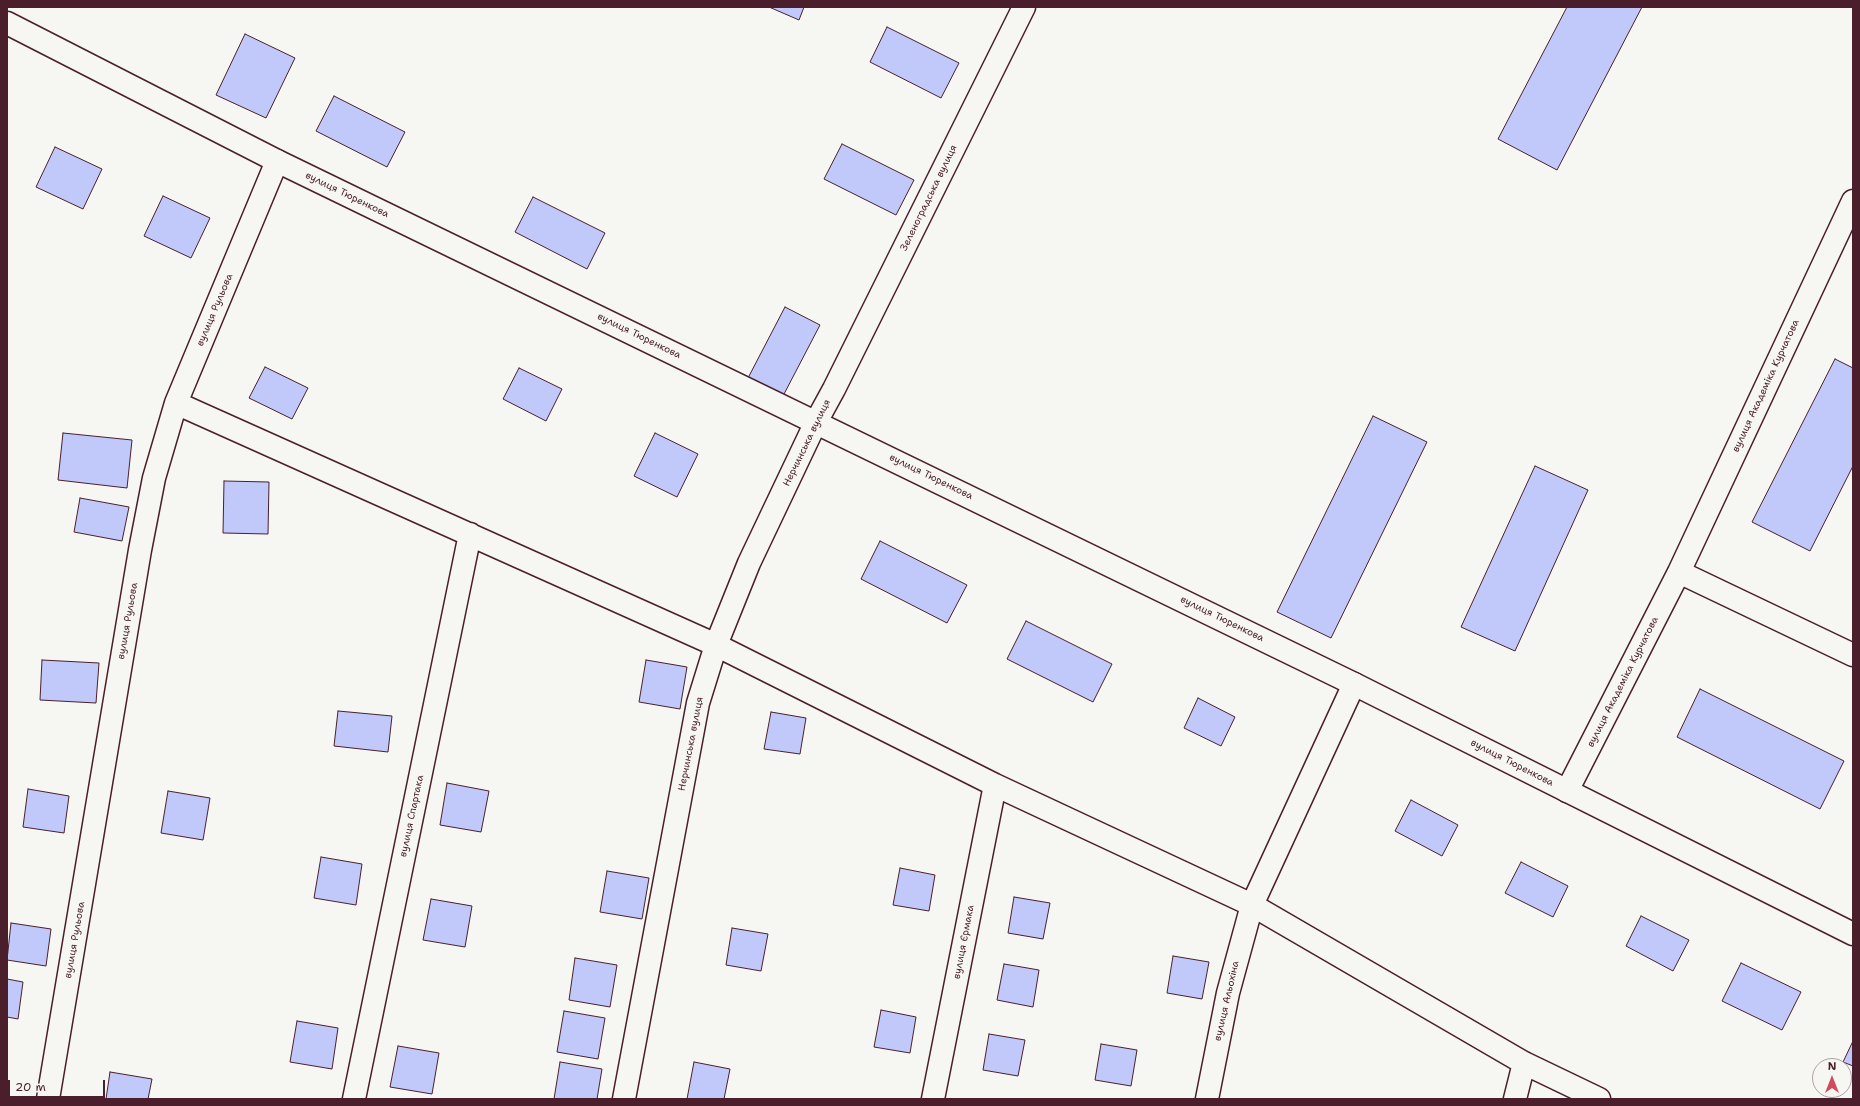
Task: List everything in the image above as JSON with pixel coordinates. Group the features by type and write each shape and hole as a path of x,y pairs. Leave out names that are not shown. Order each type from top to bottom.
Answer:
{"street":[{"name":"Зеленоградська вулиця","path":"834,389 1019,8"},
{"name":"вулиця Тюренкова","path":"7,23 277,161 1354,684 1853,934"},
{"name":"вулиця Рульова","path":"48,1099 140,550 154,478 176,403 277,161"},
{"name":"вулиця Академіка Курчатова","path":"1567,791 1679,572 1853,201"},
{"name":"Нерчинська вулиця","path":"624,1099 698,703 716,645 749,563 816,422 834,389"},
{"path":"176,403 716,645 995,785 1252,905 1524,1063 1599,1099"},
{"name":"вулиця Спартака","path":"354,1099 470,534"},
{"path":"1679,572 1853,655"},
{"name":"вулиця Альохіна","path":"1207,1099 1228,993 1252,905 1354,684"},
{"name":"вулиця Єрмака","path":"933,1099 995,785"},
{"path":"1515,1099 1524,1063"}],"building":[{"path":"769,7 804,7 799,20"},
{"path":"1567,7 1642,7 1557,170 1498,139"},
{"path":"887,27 959,63 941,98 870,62"},
{"path":"245,34 295,58 266,118 216,95"},
{"path":"334,96 405,132 387,167 316,131"},
{"path":"842,144 914,180 896,215 824,179"},
{"path":"55,147 102,169 83,209 36,187"},
{"path":"163,196 210,218 191,258 144,236"},
{"path":"533,197 605,233 587,269 515,232"},
{"path":"785,307 820,325 783,396 748,378"},
{"path":"1835,359 1853,368 1853,466 1810,551 1752,522"},
{"path":"265,367 308,388 292,419 249,398"},
{"path":"519,368 562,389 546,421 503,399"},
{"path":"1373,416 1427,442 1331,638 1277,612"},
{"path":"63,433 132,440 127,488 58,480"},
{"path":"655,433 698,454 677,497 634,476"},
{"path":"1535,466 1588,490 1515,651 1461,627"},
{"path":"224,481 269,482 268,534 223,533"},
{"path":"80,498 129,507 122,541 74,532"},
{"path":"880,541 967,585 947,623 861,579"},
{"path":"1026,621 1112,664 1093,702 1007,659"},
{"path":"42,660 99,663 96,703 40,700"},
{"path":"646,660 687,667 680,709 639,702"},
{"path":"1700,689 1844,761 1820,809 1677,737"},
{"path":"1198,698 1235,717 1221,746 1184,728"},
{"path":"338,711 392,716 388,752 334,746"},
{"path":"771,712 806,718 800,754 764,749"},
{"path":"447,783 489,791 481,832 440,825"},
{"path":"28,789 69,796 64,833 23,827"},
{"path":"168,791 210,798 203,840 161,833"},
{"path":"1411,800 1458,825 1442,856 1395,831"},
{"path":"321,857 362,864 356,905 314,898"},
{"path":"1521,862 1568,886 1553,917 1505,893"},
{"path":"900,868 935,875 929,911 893,905"},
{"path":"607,871 649,878 642,919 600,912"},
{"path":"1014,897 1050,903 1043,939 1008,933"},
{"path":"431,899 472,906 465,947 423,940"},
{"path":"1641,916 1689,940 1673,971 1626,946"},
{"path":"11,923 51,929 46,966 7,960"},
{"path":"732,928 768,934 761,971 726,965"},
{"path":"1173,956 1209,962 1202,999 1167,993"},
{"path":"575,958 617,965 610,1007 569,1000"},
{"path":"1741,963 1801,992 1782,1030 1722,1001"},
{"path":"1004,964 1039,970 1033,1007 997,1000"},
{"path":"7,979 23,982 18,1019 7,1017"},
{"path":"881,1010 916,1017 910,1053 874,1047"},
{"path":"564,1011 605,1018 598,1059 557,1052"},
{"path":"297,1021 338,1028 332,1069 290,1062"},
{"path":"989,1034 1025,1040 1018,1076 983,1070"},
{"path":"1853,1041 1853,1066 1852,1058 1845,1058"},
{"path":"1101,1044 1137,1050 1131,1086 1095,1080"},
{"path":"398,1046 439,1053 432,1094 390,1087"},
{"path":"560,1062 602,1069 597,1099 554,1099"},
{"path":"694,1062 730,1069 724,1099 687,1099"},
{"path":"110,1072 152,1079 148,1099 106,1099"}]}
